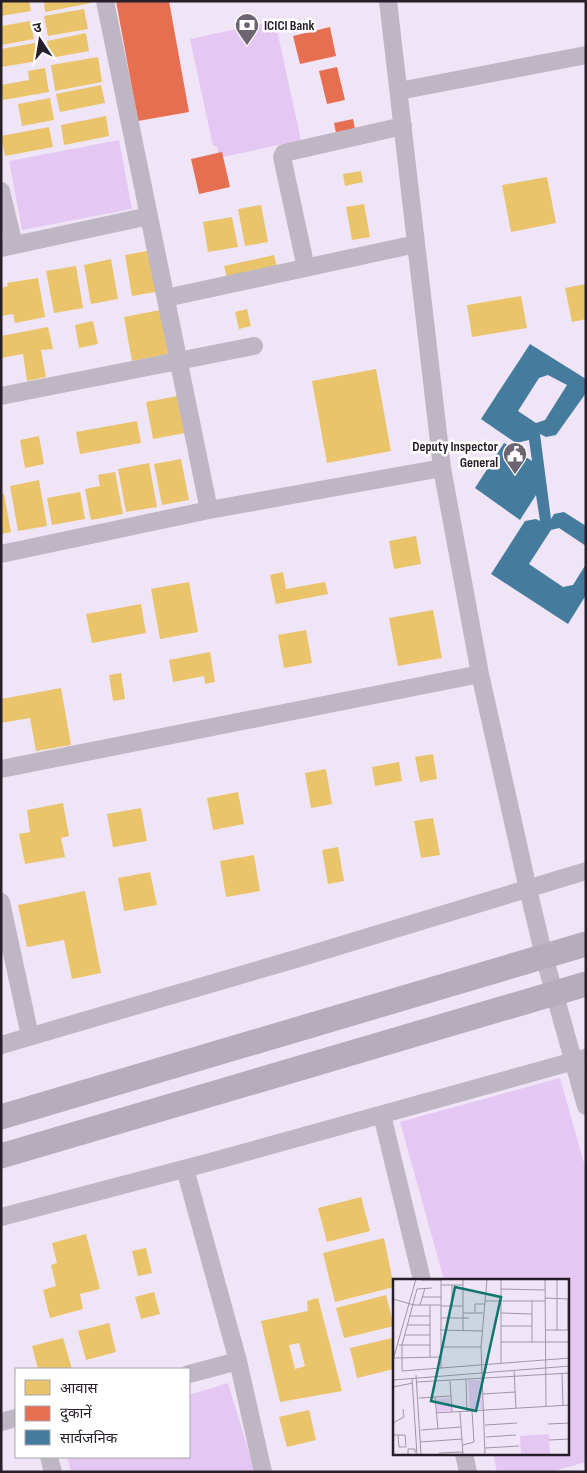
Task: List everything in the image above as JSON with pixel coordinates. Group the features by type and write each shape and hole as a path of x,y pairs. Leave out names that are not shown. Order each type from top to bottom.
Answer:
{"main road":[{"path":"1,1118 586,944"},
{"path":"1,1156 586,984"}],"street":[{"path":"105,1 209,510"},
{"path":"388,1 442,468 480,674 528,889 555,993 580,1059 586,1106"},
{"path":"399,91 586,55"},
{"path":"306,268 282,157 284,153 403,126"},
{"path":"1,191 7,246 149,216"},
{"path":"166,298 416,244"},
{"path":"1,396 254,346"},
{"path":"1,554 209,510 442,468"},
{"path":"1,770 480,674"},
{"path":"1,1044 290,961 586,871"},
{"path":"1,902 30,1036"},
{"path":"1,1217 185,1169 580,1059"},
{"path":"382,1114 422,1279"},
{"path":"185,1169 238,1361 263,1472"},
{"path":"190,1374 238,1361"},
{"path":"1,1422 15,1418"},
{"path":"464,1456 468,1472"},
{"path":"49,1458 53,1472"}],"shaded area":[{"path":"275,21 301,140 219,158 217,146 213,146 190,39"},
{"path":"119,140 132,209 22,230 9,161"},
{"path":"560,1078 586,1170 586,1462 550,1472 497,1472 493,1456 570,1456 570,1279 444,1279 400,1122"},
{"path":"228,1383 255,1472 71,1472 67,1458 190,1458 190,1395"}],"building: आवास":[{"path":"1,1 29,1 31,11 1,16"},
{"path":"44,1 90,1 91,3 45,12"},
{"path":"84,9 88,29 48,36 44,16"},
{"path":"30,21 34,39 1,45 1,26"},
{"path":"86,33 89,51 50,58 47,41"},
{"path":"35,43 38,61 1,67 1,49"},
{"path":"98,57 102,82 55,91 51,65"},
{"path":"45,68 49,92 3,100 1,85 29,80 28,71"},
{"path":"101,85 105,103 60,112 56,94"},
{"path":"50,98 54,120 22,126 18,104"},
{"path":"106,116 109,136 64,145 61,125"},
{"path":"49,127 53,147 5,156 1,136"},
{"path":"361,171 363,182 345,186 343,174"},
{"path":"547,177 556,223 511,232 502,185"},
{"path":"364,204 370,237 352,240 346,207"},
{"path":"261,205 268,242 245,246 238,209"},
{"path":"232,217 238,247 208,252 203,222"},
{"path":"153,250 161,291 132,296 125,255"},
{"path":"274,255 277,267 227,278 224,266"},
{"path":"111,259 118,299 91,304 84,265"},
{"path":"76,266 83,308 54,313 46,271"},
{"path":"38,278 45,317 15,323 13,314 1,316 1,288 8,286 7,283"},
{"path":"586,284 586,319 572,322 565,288"},
{"path":"521,296 527,328 472,337 467,305"},
{"path":"247,309 251,326 239,329 235,312"},
{"path":"160,310 168,354 132,361 124,317"},
{"path":"93,321 98,344 79,348 75,325"},
{"path":"48,327 53,349 41,350 46,377 27,381 23,354 1,358 1,336"},
{"path":"376,369 391,451 327,463 312,381"},
{"path":"178,396 185,433 153,439 146,402"},
{"path":"137,421 141,443 80,454 76,432"},
{"path":"39,436 44,464 25,468 20,440"},
{"path":"181,459 189,500 162,505 154,464"},
{"path":"149,463 157,507 126,512 118,469"},
{"path":"115,472 123,514 91,520 85,489 100,486 98,475"},
{"path":"39,480 47,526 18,531 10,486"},
{"path":"80,492 85,519 52,525 47,498"},
{"path":"1,494 4,494 11,532 1,534"},
{"path":"416,536 421,564 394,569 389,541"},
{"path":"283,572 286,589 325,582 328,594 276,604 270,575"},
{"path":"189,582 198,632 160,639 151,589"},
{"path":"141,604 146,633 92,643 86,614"},
{"path":"433,610 442,658 398,666 389,618"},
{"path":"306,630 312,663 284,668 278,635"},
{"path":"210,652 215,682 205,684 204,676 173,682 169,660"},
{"path":"121,673 125,699 113,701 109,675"},
{"path":"61,688 71,745 36,751 30,718 1,723 1,699"},
{"path":"433,754 437,779 420,782 415,757"},
{"path":"399,762 402,781 375,786 372,767"},
{"path":"326,769 332,804 311,808 305,773"},
{"path":"238,792 244,824 213,830 207,798"},
{"path":"63,803 69,836 61,838 65,857 25,864 19,834 30,832 27,810"},
{"path":"141,808 147,841 113,847 107,814"},
{"path":"433,818 440,855 421,858 414,821"},
{"path":"338,847 344,881 328,884 322,850"},
{"path":"254,855 260,891 226,897 220,861"},
{"path":"150,872 157,905 124,911 118,878"},
{"path":"85,891 101,973 72,979 64,940 27,947 18,905"},
{"path":"361,1197 370,1231 327,1242 318,1208"},
{"path":"86,1234 100,1289 80,1294 83,1309 50,1318 43,1290 56,1286 51,1265 57,1263 52,1243"},
{"path":"384,1238 393,1287 335,1302 323,1253"},
{"path":"146,1248 152,1273 138,1276 132,1251"},
{"path":"154,1292 160,1314 141,1319 135,1297"},
{"path":"386,1295 393,1326 344,1338 336,1308"},
{"path":"318,1298 342,1391 280,1402 261,1321 308,1311 307,1301","holes":["299,1343 305,1366 295,1369 289,1345"]},
{"path":"109,1323 116,1352 86,1360 78,1331"},
{"path":"63,1338 72,1368 38,1368 32,1346"},
{"path":"392,1338 393,1369 357,1378 350,1348"},
{"path":"309,1410 316,1440 287,1447 279,1417"}],"building: दुकानें":[{"path":"116,1 169,1 189,112 138,121"},
{"path":"330,27 336,56 300,64 293,36"},
{"path":"337,67 345,100 327,104 319,71"},
{"path":"353,119 355,129 336,133 334,123"},
{"path":"222,152 230,187 199,194 191,159"}],"building: सार्वजनिक":[{"name":"Deputy Inspector General","path":"530,344 586,379 586,393 556,435 546,437 540,434 551,519 554,514 564,512 586,526 586,546 559,528 551,530 529,564 563,587 573,585 586,564 586,595 568,624 491,574 525,521 536,519 540,521 536,495 520,520 475,488 504,443 532,461 529,440 516,443 481,419","holes":["548,375 567,385 545,420 536,423 518,411 539,378"]}],"place":[{"name":"ICICI Bank","path":"247,46"},
{"name":"Deputy Inspector General","path":"515,475"}]}
